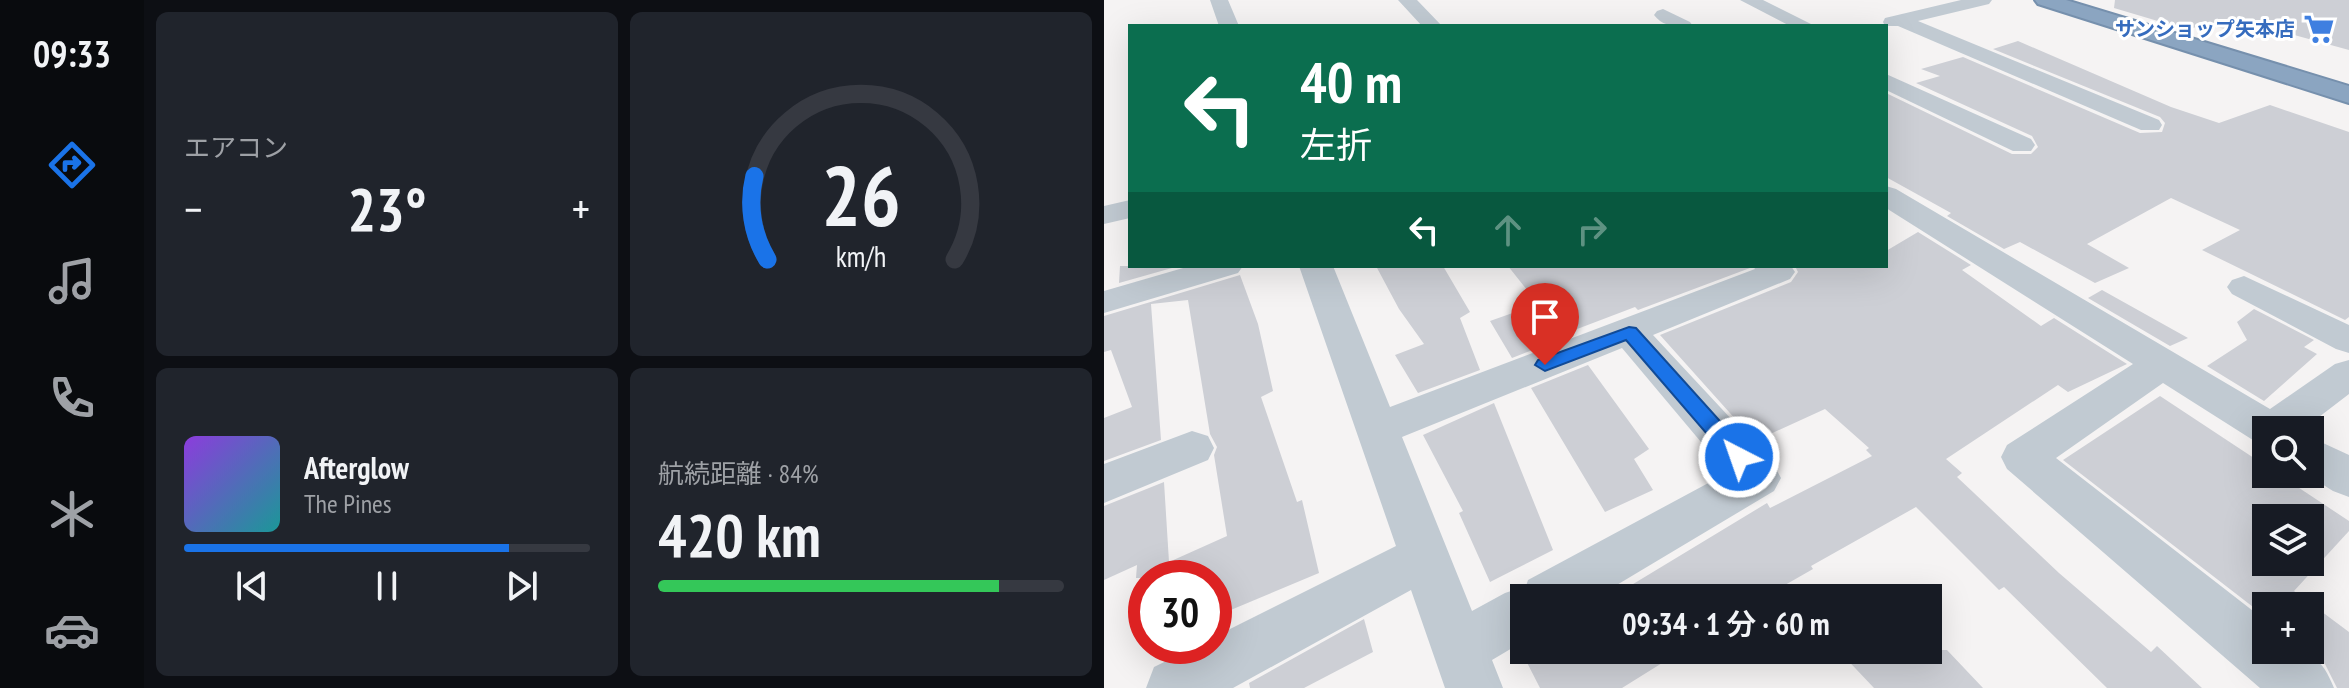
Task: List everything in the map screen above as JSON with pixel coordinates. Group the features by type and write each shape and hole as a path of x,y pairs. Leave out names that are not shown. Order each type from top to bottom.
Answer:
{"highway":[{"path":"2045,0 2349,95"}],"street":[{"path":"1219,0 1228,24"},
{"path":"1407,0 1430,24"},
{"path":"1749,0 1801,24"},
{"path":"1888,23 1983,0"},
{"path":"1663,15 1679,24"},
{"path":"1888,23 2150,125"},
{"path":"1888,82 2022,145"},
{"path":"1900,108 1927,101"},
{"path":"1888,196 2252,418"},
{"path":"1104,215 1128,209"},
{"path":"1104,302 1219,268"},
{"path":"1317,268 1375,430 1467,668 1510,625"},
{"path":"1375,430 1778,272 1773,268"},
{"path":"2244,287 2349,340"},
{"path":"1572,584 1758,478 1629,332"},
{"path":"2162,364 2023,457 2305,688"},
{"path":"2290,416 2349,374"},
{"path":"1104,484 1192,448"},
{"path":"2324,463 2349,478"},
{"path":"1175,688 1423,557"}],"building":[{"path":"2115,0 2349,0 2349,50 2246,22 2225,29 2204,24 2188,30 2114,8"},
{"path":"2018,41 2171,107 2219,123 2270,105 2349,132 2349,317 2345,320 2202,250 2240,230 2171,198 2087,244 2129,268 2095,283 2020,242 2004,249 1947,216 1951,213 1888,178 1888,94 2012,154 2031,154 2038,147 2032,136 1916,83 1940,76 1921,69 1963,57 2140,133 2162,132 2165,123 2160,117 1993,49"},
{"path":"1918,232 1971,265 1962,270 2041,326 2054,318 2127,364 2068,392 2058,385 1946,459 1962,473 1957,477 2059,573 2151,652 2157,646 2202,688 2107,688 2004,587 1999,590 1916,507 1811,566 1813,569 1787,584 1633,584 1767,503 1770,508 1872,456 1866,450 1869,448 1825,409 1755,441 1660,335 1791,282 1798,272 1796,268 1888,268 1888,250"},
{"path":"1120,266 1172,268 1119,283"},
{"path":"1377,268 1444,268 1470,312 1460,318 1480,370 1418,393 1395,355 1424,344 1399,309"},
{"path":"1510,268 1750,268 1638,310 1635,307 1512,358 1490,321 1538,304"},
{"path":"1240,275 1258,324 1273,391 1261,397 1297,502 1302,500 1319,573 1232,609 1232,560 1173,560 1227,536 1214,455 1217,447 1210,434 1188,300 1151,304 1161,440 1104,461 1104,418 1132,407 1111,350 1104,352 1104,316"},
{"path":"2102,290 2188,338 2170,346 2088,298"},
{"path":"2254,309 2314,340 2304,347 2317,354 2264,401 2207,366 2247,340 2237,322"},
{"path":"1588,365 1649,449 1634,459 1653,490 1605,512 1531,388"},
{"path":"2160,396 2252,457 2252,488 2299,488 2323,504 2252,504 2252,576 2308,576 2295,592 2252,592 2252,606 2063,460"},
{"path":"1494,403 1553,550 1490,582 1459,513 1463,511 1423,435"},
{"path":"1164,482 1169,560 1128,560 1128,569 1104,580 1104,506"},
{"path":"2324,504 2349,521 2349,531 2324,558"},
{"path":"2324,613 2349,632 2349,688 2337,688 2325,664"},
{"path":"1364,619 1373,652 1304,688 1250,688 1249,683"},
{"path":"1942,650 1947,650 1983,688 1874,688 1851,664 1942,664"},
{"path":"1528,664 1661,664 1622,688 1540,688"}],"place":[{"name":"サンショップ矢本店","path":"2319,29"}],"route":[{"path":"1545,365 1629,332 1739,457"}]}
